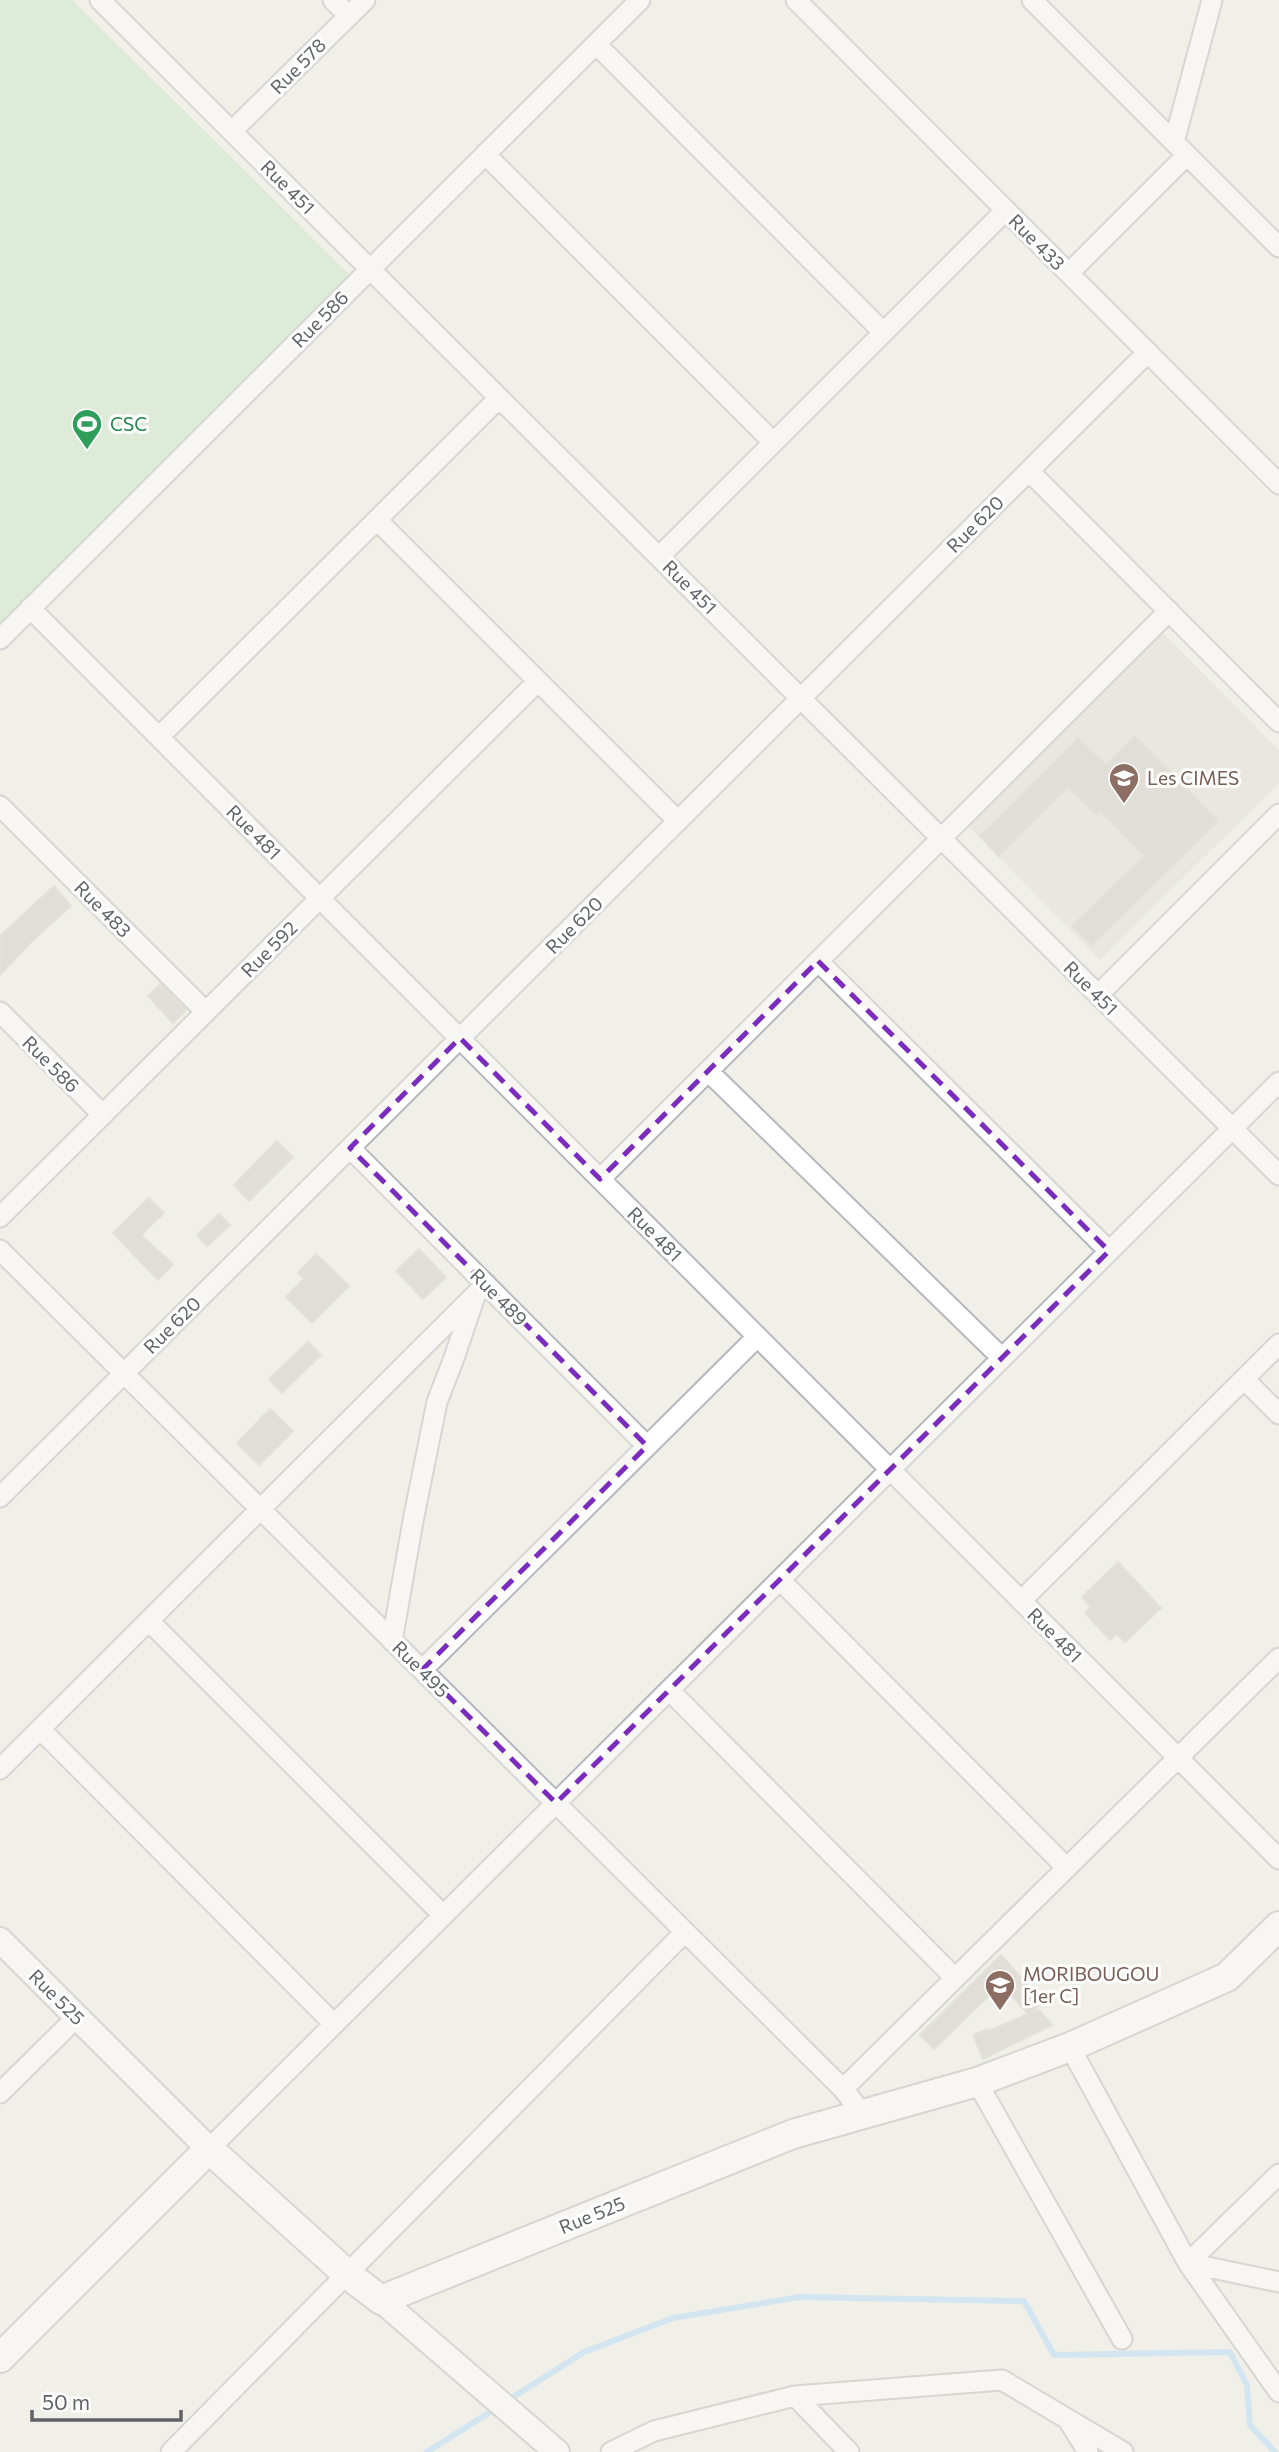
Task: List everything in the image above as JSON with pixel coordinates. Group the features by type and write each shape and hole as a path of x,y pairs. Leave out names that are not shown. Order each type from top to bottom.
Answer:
{"main road":[{"name":"Rue 525","path":"209,2149 347,2274 381,2300 793,2134 977,2082 1070,2047 1227,1977 1279,1926"},
{"path":"0,2358 209,2149"}],"street":[{"name":"Rue 451","path":"100,0 1279,1175"},
{"path":"333,0 349,16"},
{"name":"Rue 578","path":"232,131 365,0"},
{"name":"Rue 586","path":"0,639 640,0"},
{"name":"Rue 433","path":"796,0 1279,484"},
{"path":"1032,0 1279,247"},
{"path":"1053,20 1058,0"},
{"path":"1069,273 1181,149 1212,0"},
{"path":"596,44 883,332"},
{"path":"485,154 773,442"},
{"path":"659,557 1006,210"},
{"name":"Rue 620","path":"0,1497 1148,352"},
{"path":"159,737 499,398"},
{"path":"1029,471 1279,722"},
{"path":"377,520 678,821"},
{"name":"Rue 481","path":"30,608 1279,1859"},
{"path":"600,1179 1169,611"},
{"name":"Rue 592","path":"0,1217 538,681"},
{"name":"Rue 483","path":"0,806 206,1012"},
{"path":"1098,995 1279,814"},
{"path":"818,961 1109,1251"},
{"name":"Rue 586","path":"0,1012 103,1115"},
{"path":"708,1071 1002,1358"},
{"path":"209,2149 1279,1082"},
{"name":"Rue 489","path":"350,1148 480,1289 648,1446"},
{"name":"Rue 495","path":"0,1250 843,2089 862,2113"},
{"path":"0,1769 480,1289"},
{"path":"392,1641 437,1402 480,1289"},
{"path":"422,1670 757,1336"},
{"path":"1021,1601 1279,1344"},
{"path":"1244,1379 1279,1414"},
{"path":"780,1580 1067,1868"},
{"path":"149,1620 443,1916"},
{"path":"843,2089 1279,1658"},
{"path":"669,1690 956,1978"},
{"path":"40,1729 334,2024"},
{"path":"171,2452 685,1932"},
{"name":"Rue 525","path":"0,1940 209,2149"},
{"path":"0,2094 77,2017"},
{"path":"1070,2047 1188,2263 1279,2392"},
{"path":"977,2082 1122,2339"},
{"path":"1188,2263 1279,2174"},
{"path":"1188,2263 1279,2282"},
{"path":"381,2300 557,2452"},
{"path":"611,2452 654,2431 795,2396 1003,2380 1123,2452"},
{"path":"795,2396 849,2452"},
{"path":"1066,2418 1088,2452"}],"highlighted area":[{"path":"818,961 1109,1251 556,1803 422,1670 647,1446 350,1148 460,1038 600,1179"}],"shaded area":[{"name":"Les CIMES","path":"1163,633 1279,750 1279,783 1100,960 968,826"}],"green space":[{"name":"CSC","path":"0,0 72,0 350,275 0,628"}],"building":[{"path":"1135,736 1218,821 1092,945 1072,926 1144,856 1101,812 1097,816 1068,787 999,856 980,836 1078,738 1106,765"},
{"path":"54,886 71,906 33,940 0,975 0,936"},
{"path":"160,984 186,1010 173,1023 148,996"},
{"path":"277,1141 293,1157 249,1201 234,1185"},
{"path":"149,1198 164,1213 141,1235 173,1264 158,1280 113,1233"},
{"path":"219,1214 230,1225 207,1246 197,1235"},
{"path":"419,1249 446,1277 423,1299 396,1271"},
{"path":"316,1254 349,1286 312,1323 286,1297 304,1279 298,1273"},
{"path":"308,1342 321,1355 282,1393 269,1379"},
{"path":"270,1409 293,1431 259,1465 237,1443"},
{"path":"1118,1562 1161,1608 1125,1642 1117,1634 1110,1640 1085,1613 1091,1607 1082,1597"},
{"path":"1001,1955 1043,2002 1031,2013 1039,2010 1052,2025 983,2059 973,2035 1028,2014 1001,1984 934,2049 920,2035"}],"waterway":[{"path":"507,2401 584,2352 673,2318 800,2297 1024,2301 1054,2355 1230,2352 1247,2385 1250,2425 1275,2452"},
{"path":"427,2452 498,2407"}],"place":[{"name":"CSC","path":"87,451"},
{"name":"Les CIMES","path":"1124,805"},
{"name":"MORIBOUGOU [1er C]","path":"1000,2012"}]}
